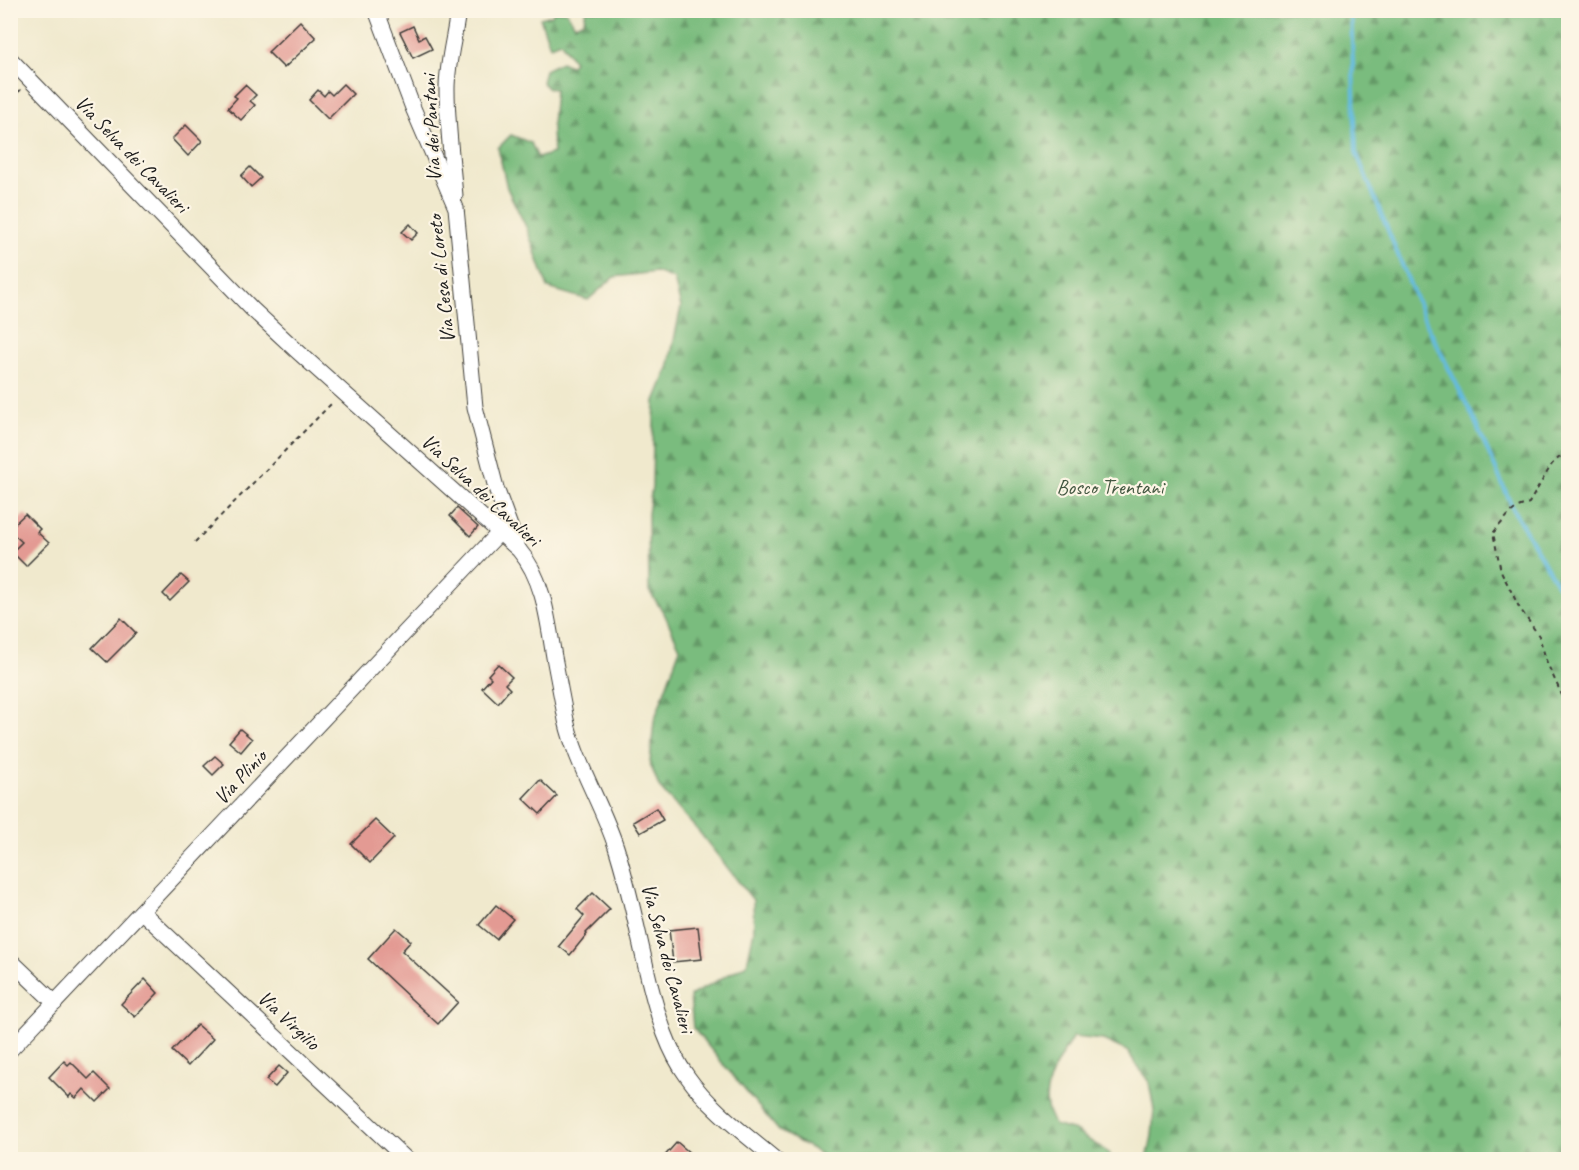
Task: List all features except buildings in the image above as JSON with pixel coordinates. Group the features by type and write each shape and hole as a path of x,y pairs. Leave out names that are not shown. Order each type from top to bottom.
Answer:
{"street":[{"name":"Via Cesa di Loreto","path":"376,10 413,108 456,208 475,407 496,488 519,550"},
{"name":"Via dei Pantani","path":"456,208 447,88 458,10"},
{"name":"Via Selva dei Cavalieri","path":"10,59 143,194 232,289 296,350 519,550 533,571 542,597 569,731 616,847 657,1013 668,1042 681,1068 698,1090 768,1157"},
{"name":"Via Plinio","path":"10,1050 499,533"},
{"name":"Via Virgilio","path":"142,912 407,1160"},
{"path":"10,960 55,1003"}],"path":[{"path":"195,542 343,392"},
{"path":"1569,431 1562,455 1552,464 1529,503 1510,513 1493,533 1501,572 1519,607 1539,636 1547,663 1569,708"}],"green space":[{"name":"Bosco Trentani","path":"586,10 1568,11 1568,1159 1147,1159 1154,1110 1149,1082 1127,1051 1103,1040 1073,1037 1058,1061 1050,1080 1046,1098 1048,1109 1054,1125 1075,1131 1109,1153 1111,1159 828,1159 779,1131 693,1028 690,996 747,964 754,930 753,900 700,833 659,787 650,763 654,721 680,648 664,613 649,591 648,514 652,486 655,401 668,369 681,307 674,279 656,272 614,277 588,300 548,288 527,229 507,188 498,148 511,135 531,143 538,158 553,153 552,125 555,89 547,88 542,82 545,70 561,62 570,66 574,62 561,42 550,46 540,18 552,15 554,11 566,11 575,25 584,21"}],"waterway":[{"path":"1351,10 1356,152 1425,321 1473,417 1515,513 1568,603"},
{"path":"1562,1160 1568,1150"}]}
